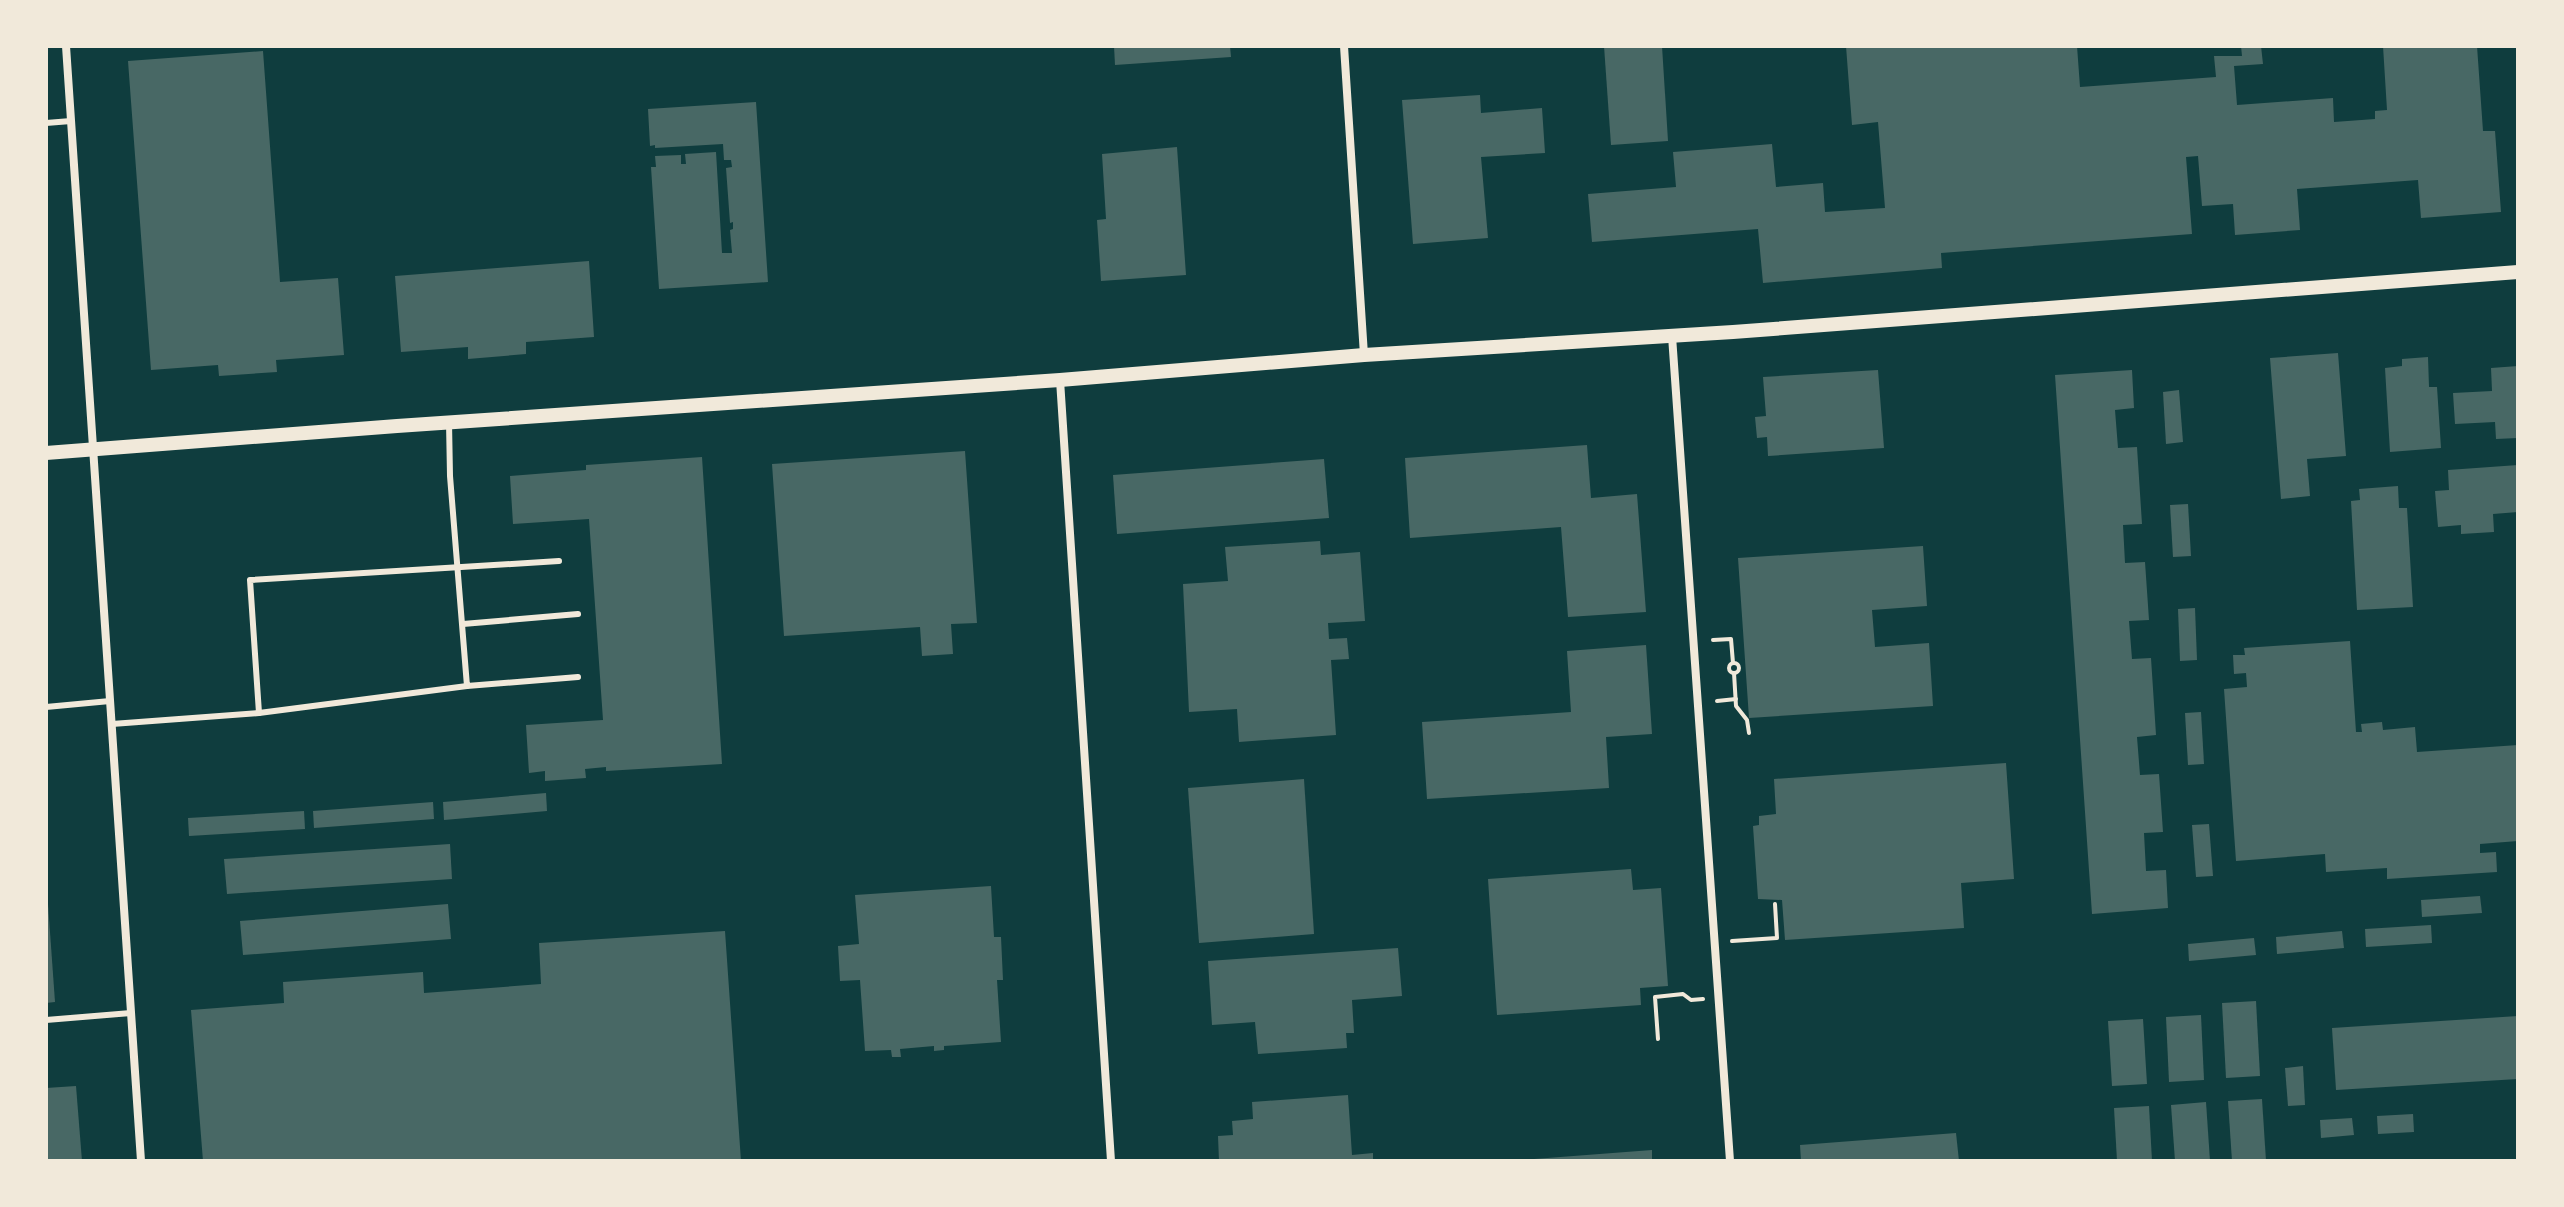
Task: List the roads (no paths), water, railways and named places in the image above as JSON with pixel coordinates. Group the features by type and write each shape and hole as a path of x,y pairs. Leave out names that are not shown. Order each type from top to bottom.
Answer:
{"street":[{"path":"66,46 141,1161"},
{"path":"1344,46 1364,355"},
{"path":"46,453 2518,272"},
{"path":"1672,336 1730,1161"},
{"path":"1060,380 1111,1161"}],"lane":[{"path":"46,123 71,121"},
{"path":"449,422 450,476 467,686"},
{"path":"259,713 250,580 559,561"},
{"path":"463,624 578,614"},
{"path":"112,724 259,713 467,686 578,677"},
{"path":"46,707 110,701"},
{"path":"46,1020 131,1013"}]}
